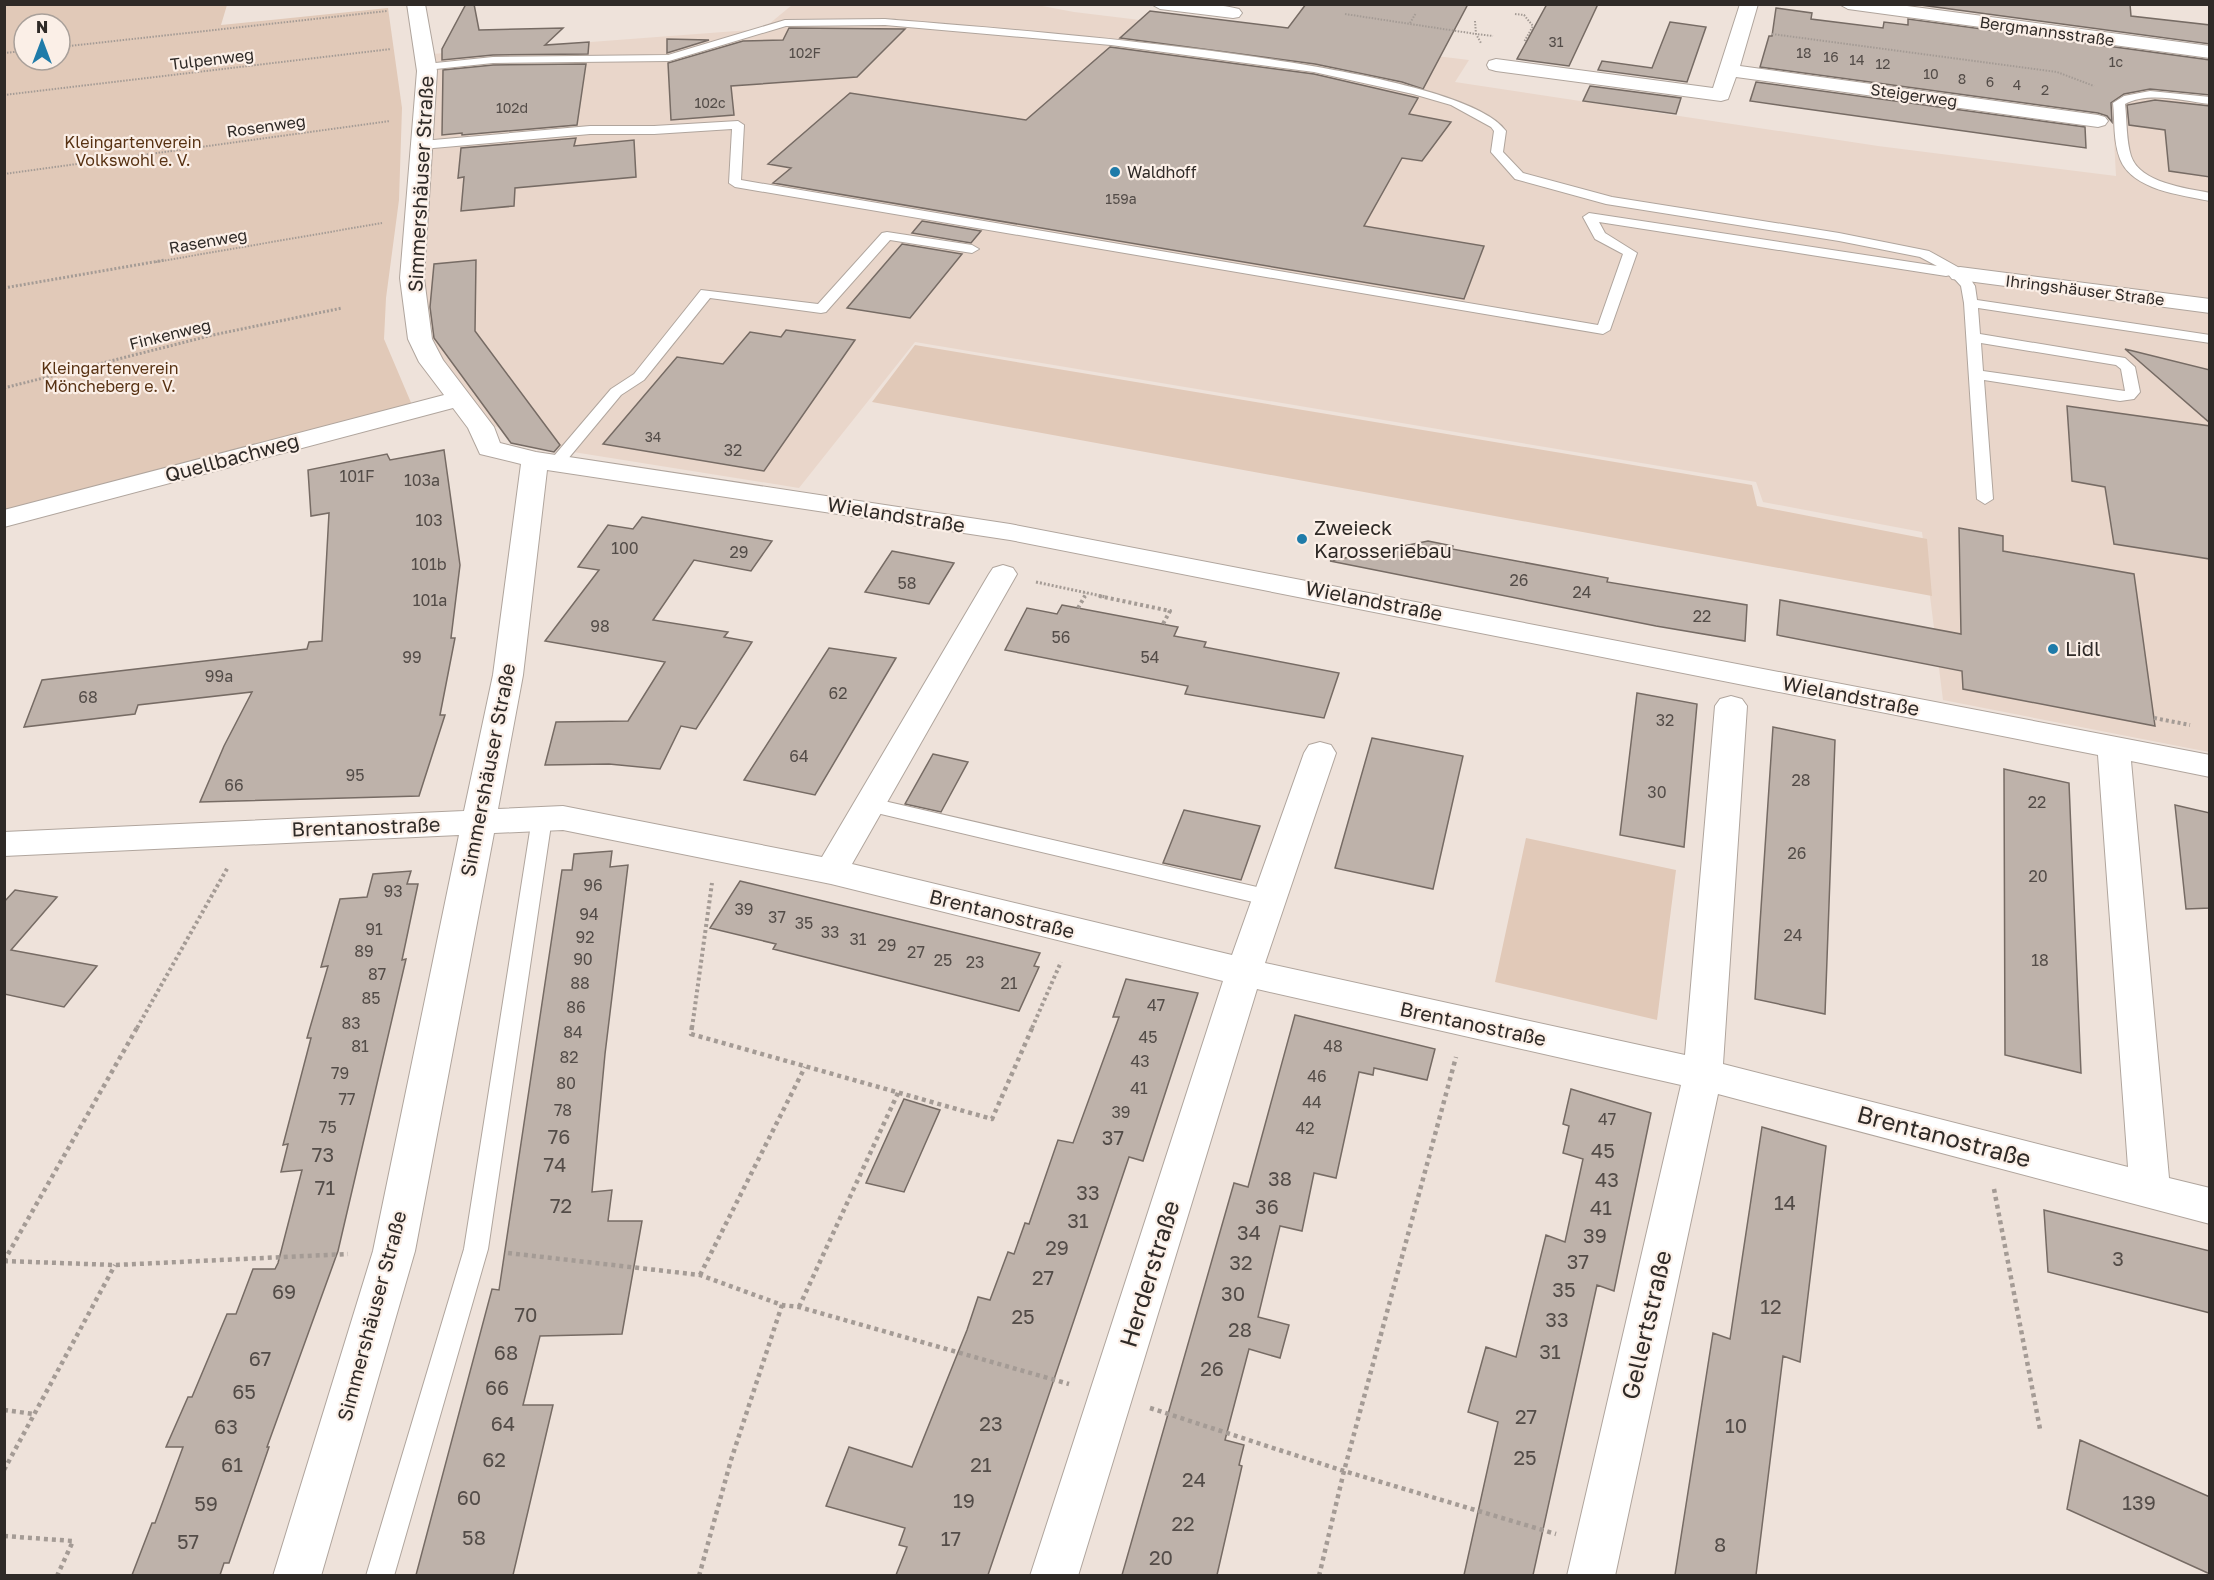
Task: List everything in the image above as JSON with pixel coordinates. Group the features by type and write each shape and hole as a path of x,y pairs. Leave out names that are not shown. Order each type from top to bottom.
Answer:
{"street":[{"path":"1160,4 1233,13"},
{"path":"1504,66 1721,95 1749,4"},
{"name":"Bergmannsstraße","path":"1848,4 2210,52"},
{"name":"Simmershäuser Straße","path":"297,1575 394,1251 508,675 546,461 489,448 481,427 431,362 420,339 412,278 424,117 424,56 416,6"},
{"name":"Steigerweg","path":"1729,70 2099,127"},
{"name":"Ihringshäuser Straße","path":"1960,274 2210,306"},
{"name":"Quellbachweg","path":"4,519 459,399"},
{"name":"Wielandstraße","path":"546,461 1054,540 2210,766"},
{"path":"831,871 872,805 1003,574"},
{"path":"1703,1074 1731,706"},
{"path":"2114,747 2150,1191"},
{"path":"1244,972 1320,753"},
{"name":"Brentanostraße","path":"9,848 248,831 563,818 831,871 1244,972 1703,1074 2210,1206"},
{"name":"Herderstraße","path":"1054,1575 1244,972"},
{"name":"Gellertstraße","path":"1591,1575 1703,1074"}],"lane":[{"path":"424,56 493,60 669,58 785,23 874,22 1111,42 1314,69 1394,86 1455,103 1495,123 1500,131 1497,152 1506,165 1519,176 1611,201 1839,237 1924,254 1960,274 1968,286 1971,303 1984,499"},
{"path":"2210,101 2141,95 2127,97 2119,103 2122,142 2128,164 2160,184 2210,196"},
{"path":"422,145 590,130 654,130 738,125 735,183 1603,330 1630,253 1600,236 1589,217 1960,274"},
{"path":"546,461 616,392 639,377 706,293 820,309 887,236 972,249"},
{"path":"1971,303 2210,339"},
{"path":"1973,337 2120,361 2128,367 2133,392 2129,396 2120,396 1976,374"},
{"path":"872,805 1270,898"},
{"path":"380,1575 476,1249 542,818"}],"path":[{"path":"72,46 416,6"},
{"path":"1410,23 1416,13"},
{"path":"1345,14 1476,34"},
{"path":"1475,21 1476,34 1488,61 1504,66 1533,26 1524,15 1515,14"},
{"path":"1741,30 2057,72 2094,86"},
{"name":"Tulpenweg","path":"4,95 424,56"},
{"name":"Rosenweg","path":"4,174 424,117"},
{"name":"Rasenweg","path":"4,288 416,218"},
{"name":"Finkenweg","path":"4,388 213,335 342,308"},
{"path":"1003,574 1170,611 1163,624"},
{"path":"1078,608 1086,593"},
{"path":"2154,718 2190,725"},
{"path":"248,831 4,1261 115,1265 394,1251"},
{"path":"717,850 691,1035 992,1119 1074,932"},
{"path":"1319,1575 1344,1471 1466,1023"},
{"path":"476,1249 700,1275 805,1067"},
{"path":"799,1307 898,1093"},
{"path":"1986,1148 2040,1429"},
{"path":"4,1470 115,1265"},
{"path":"699,1575 732,1460 782,1305"},
{"path":"4,1410 34,1414"},
{"path":"4,1536 73,1541 57,1575"}],"shaded area":[{"path":"792,5 1037,5 1074,12 1469,60 1455,82 1878,146 2116,176 2111,84 2209,98 2209,752 1943,700 1922,532 1763,502 1756,482 915,342 799,488 542,447 490,424 446,366 428,334 420,274 432,54 763,29"}],"green space":[{"path":"5,5 227,5 221,25 388,8 402,108 399,200 386,298 384,339 412,405 5,512"},
{"path":"915,345 1752,485 1757,506 1927,539 1932,596 872,402"},
{"path":"1526,838 1676,870 1657,1020 1495,982"}],"building":[{"path":"466,4 474,4 479,30 563,28 545,45 589,42 588,54 493,55 442,60 442,49"},
{"path":"1306,4 1468,4 1423,89 1402,82 1315,64 1120,38 1150,11 1288,28"},
{"path":"1547,4 1598,4 1569,66 1517,59"},
{"path":"1913,4 2130,4 2131,16 2210,25 2210,44"},
{"path":"1776,8 1812,13 1811,19 1883,28 1884,22 1908,25 1908,19 2210,60 2210,95 2150,89 2124,94 2111,103 2112,122 2107,116 2098,113 1760,67 1769,36 1772,36"},
{"path":"1670,22 1706,27 1687,82 1598,70 1602,61 1652,68"},
{"path":"789,28 905,29 857,77 731,86 734,115 671,120 668,63 743,41 783,40"},
{"path":"667,39 709,40 667,53"},
{"path":"1110,47 1314,74 1418,98 1409,114 1451,122 1422,161 1402,158 1364,226 1484,246 1464,299 773,183 791,168 768,164 850,93 1026,120"},
{"path":"586,64 577,125 442,135 443,70 493,65"},
{"path":"1756,82 2085,127 2086,148 1750,101"},
{"path":"1590,86 1681,98 1676,114 1583,101"},
{"path":"2155,100 2210,106 2210,177 2169,171 2165,130 2129,125 2127,105"},
{"path":"576,138 574,146 634,140 636,177 515,188 514,206 461,211 464,177 458,178 461,148"},
{"path":"922,221 981,231 971,243 912,233"},
{"path":"902,244 962,254 910,318 847,308"},
{"path":"476,260 475,331 560,445 554,452 511,443 434,338 430,307 434,264"},
{"path":"786,330 855,340 764,471 603,444 677,357 723,364 750,332 781,337"},
{"path":"2125,349 2210,370 2210,423"},
{"path":"2067,406 2210,426 2210,559 2114,544 2105,487 2072,481"},
{"path":"444,450 460,565 451,638 455,638 440,715 445,715 419,796 200,802 224,746 252,692 138,705 135,714 24,727 42,680 307,649 309,642 322,641 329,513 311,516 308,470 387,454 390,460"},
{"path":"642,517 772,541 751,571 694,560 653,620 728,632 724,637 752,642 696,729 681,726 660,769 609,764 545,765 556,722 628,721 665,662 545,641 599,570 578,567 608,525 633,529"},
{"name":"Lidl","path":"1959,528 2003,536 2003,551 2134,574 2155,726 1963,689 1962,671 1777,635 1780,600 1961,634"},
{"path":"1428,541 1453,546 1452,549 1608,578 1607,582 1747,605 1745,641 1656,626 1330,561"},
{"path":"892,551 954,563 929,604 865,592"},
{"path":"1062,605 1178,627 1174,636 1206,642 1204,647 1339,673 1324,718 1185,694 1188,686 1005,650 1027,608 1057,614"},
{"path":"829,648 896,658 815,795 744,780"},
{"path":"1637,693 1697,704 1684,847 1620,835"},
{"path":"1773,727 1835,740 1825,1014 1755,999"},
{"path":"1372,738 1463,756 1433,889 1335,868"},
{"path":"933,754 968,762 941,812 905,804"},
{"path":"2004,769 2069,783 2081,1073 2005,1055"},
{"path":"2175,805 2210,813 2210,908 2186,909"},
{"path":"1184,810 1260,826 1241,880 1163,863"},
{"path":"612,851 610,867 628,865 605,1054 592,1192 612,1190 608,1221 642,1221 622,1334 540,1336 523,1405 553,1405 513,1575 416,1575 492,1289 499,1290 562,870 572,870 574,854"},
{"path":"411,871 407,884 418,884 402,960 406,959 338,1251 267,1447 269,1447 229,1563 224,1563 220,1575 132,1575 152,1523 155,1523 183,1447 166,1447 188,1397 192,1397 227,1314 236,1314 253,1269 275,1269 278,1263 302,1170 281,1172 288,1144 283,1145 311,1038 307,1038 328,966 321,967 340,899 367,897 373,874"},
{"path":"740,881 1040,953 1034,966 1039,967 1019,1011 773,949 776,944 710,928"},
{"path":"15,890 57,897 11,950 97,966 64,1007 4,994 4,902"},
{"path":"1126,979 1198,993 1143,1161 1129,1157 988,1575 896,1575 907,1547 899,1545 905,1528 826,1506 849,1447 912,1467 978,1297 990,1300 1008,1252 1014,1254 1025,1223 1029,1224 1058,1140 1073,1143 1119,1017 1113,1017"},
{"path":"1295,1015 1435,1049 1427,1080 1374,1068 1373,1075 1359,1072 1336,1178 1314,1173 1302,1231 1280,1226 1258,1317 1289,1325 1280,1358 1249,1349 1225,1440 1244,1445 1239,1465 1242,1466 1217,1575 1122,1575 1234,1183 1248,1187"},
{"path":"1571,1089 1651,1113 1614,1291 1597,1285 1533,1575 1464,1575 1498,1422 1468,1412 1486,1347 1516,1357 1546,1235 1565,1242 1583,1159 1563,1153 1569,1126 1563,1124"},
{"path":"904,1099 940,1110 904,1192 866,1183"},
{"path":"1762,1127 1826,1146 1800,1362 1783,1356 1756,1575 1675,1575 1713,1333 1730,1339"},
{"path":"2044,1210 2210,1251 2210,1313 2048,1272"},
{"path":"2080,1440 2210,1497 2210,1574 2067,1509"}],"place":[{"name":"Waldhoff","path":"1115,172"},
{"name":"Zweieck Karosseriebau","path":"1302,539"},
{"name":"Lidl","path":"2053,649"}],"park label":[{"name":"Kleingartenverein Volkswohl e. V.","path":"133,151"},
{"name":"Kleingartenverein Möncheberg e. V.","path":"110,377"}]}
